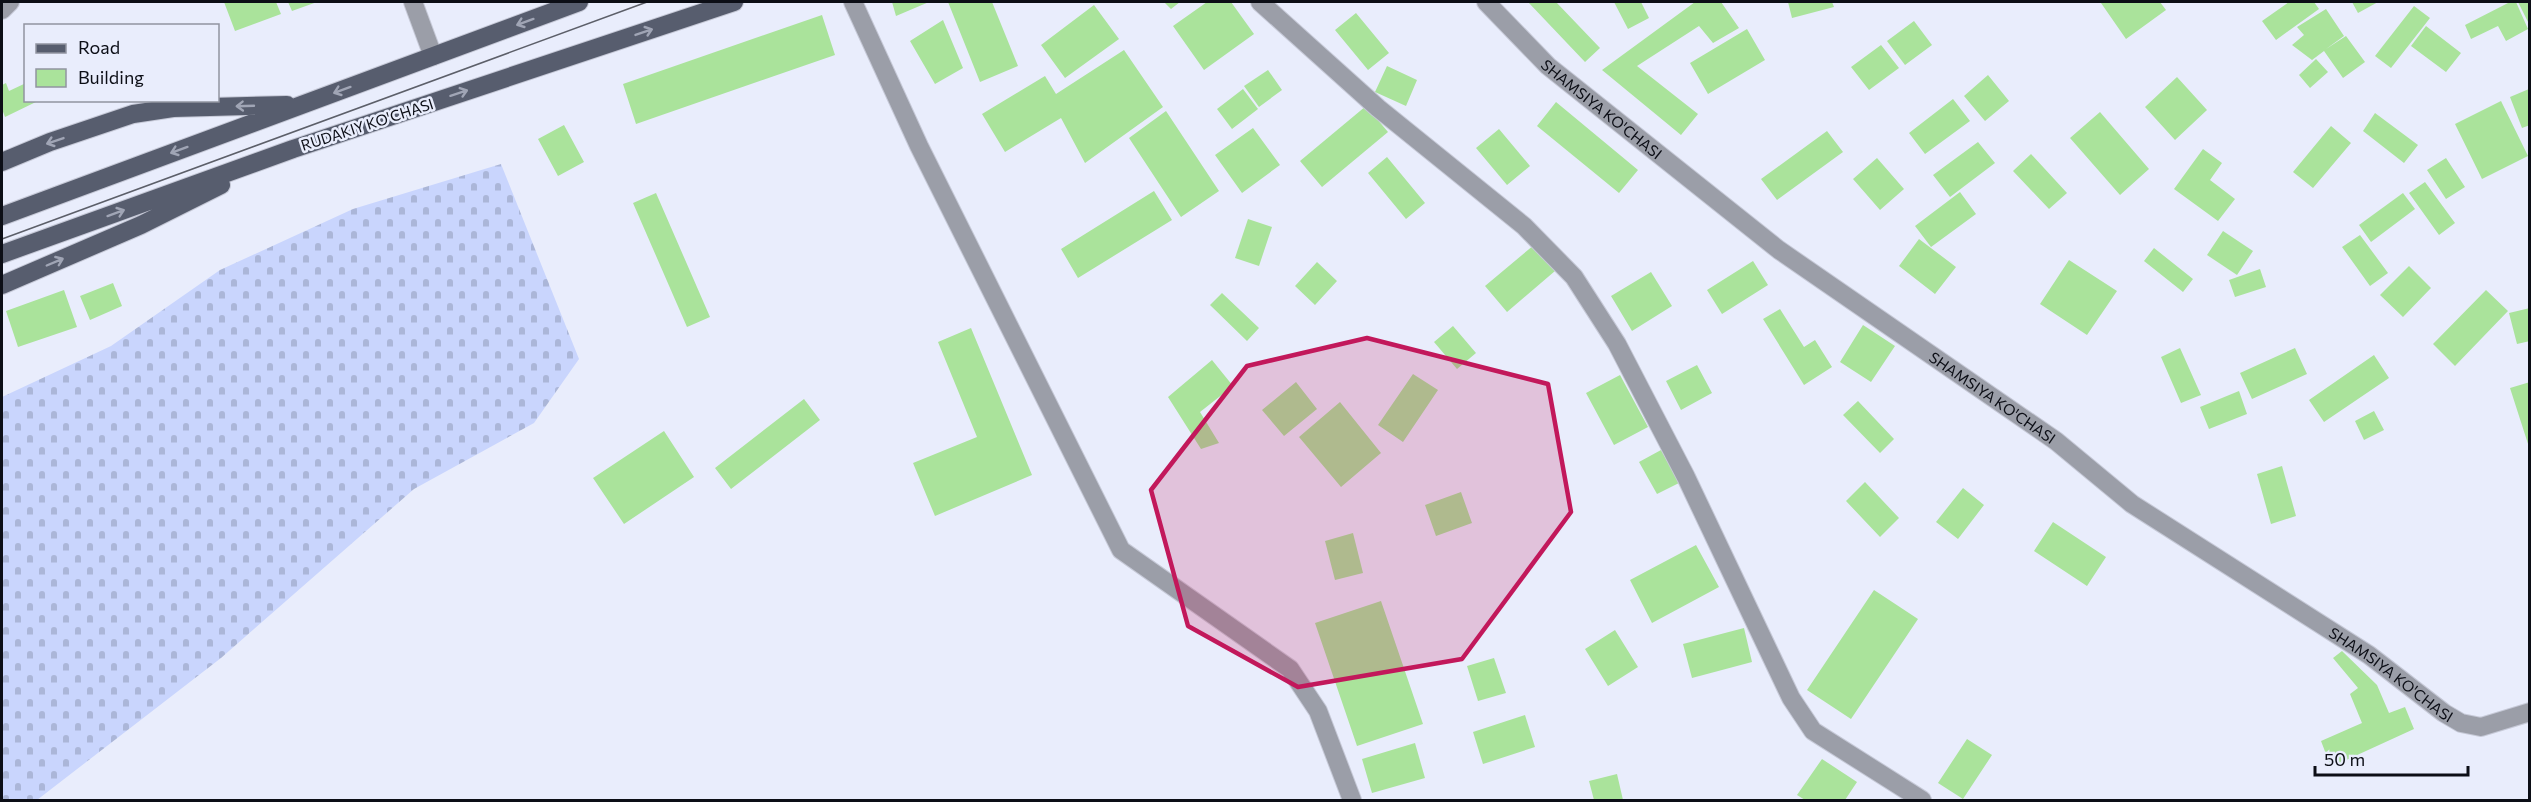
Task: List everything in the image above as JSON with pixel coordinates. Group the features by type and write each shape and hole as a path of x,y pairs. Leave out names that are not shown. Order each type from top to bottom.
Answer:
{"main road":[{"path":"2,216 579,2"},
{"name":"RUDAKIY KO'CHASI","path":"2,254 293,149 734,2"},
{"path":"2,162 50,142 133,114 173,108 303,104"},
{"path":"2,285 141,225 293,149"}],"street":[{"path":"2,10 10,2"},
{"path":"412,2 433,56"},
{"path":"853,2 919,146 1121,550 1290,669 1318,711 1352,801"},
{"path":"1260,2 1378,108 1524,226 1574,277 1617,344 1686,477 1791,698 1813,731 1922,801"},
{"name":"SHAMSIYA KO'CHASI","path":"1486,2 1548,66 1779,250 2056,441 2132,504 2369,655 2444,713 2461,723 2481,728 2529,712"}],"highlighted area":[{"path":"1367,338 1548,384 1571,512 1462,659 1298,687 1188,626 1151,490 1247,366"}],"green space":[{"path":"501,164 579,359 534,423 414,489 221,658 37,800 2,800 2,397 111,346 220,270 353,209"}],"building":[{"path":"224,2 276,2 281,14 235,31"},
{"path":"288,2 317,2 292,11"},
{"path":"892,2 929,2 896,16"},
{"path":"948,2 992,2 1018,66 980,82"},
{"path":"1164,2 1180,2 1171,9"},
{"path":"1207,2 1231,2 1254,34 1204,70 1173,26"},
{"path":"1528,2 1556,2 1600,48 1585,62"},
{"path":"1614,2 1641,2 1649,18 1628,29"},
{"path":"1695,2 1721,2 1739,28 1713,43 1699,26 1637,66 1698,114 1681,135 1602,70"},
{"path":"1788,2 1832,2 1834,7 1792,18"},
{"path":"2160,2 2166,10 2126,39 2101,3"},
{"path":"2289,2 2314,2 2319,9 2276,40 2262,21"},
{"path":"2352,2 2378,2 2358,13"},
{"path":"2510,2 2516,2 2528,29 2506,41 2498,26 2471,39 2465,25"},
{"path":"2518,2 2530,2 2530,22 2528,22"},
{"path":"1094,5 1119,39 1065,78 1041,45"},
{"path":"2414,6 2430,18 2391,68 2375,56"},
{"path":"2326,9 2344,36 2326,49 2346,36 2365,62 2343,78 2324,51 2312,60 2292,45 2304,35 2297,27"},
{"path":"1356,13 1389,53 1368,70 1335,30"},
{"path":"822,15 835,55 636,124 623,84"},
{"path":"943,20 963,68 935,84 910,41"},
{"path":"1914,21 1932,45 1905,65 1887,41"},
{"path":"2426,26 2461,53 2446,72 2411,46"},
{"path":"1747,29 1765,60 1708,94 1690,63"},
{"path":"1881,45 1899,68 1869,90 1851,67"},
{"path":"1124,50 1163,107 1085,163 1061,118 1005,152 982,114 1045,76 1056,94"},
{"path":"2316,59 2328,72 2310,88 2299,75"},
{"path":"1387,66 1417,80 1406,106 1375,92"},
{"path":"1268,70 1282,90 1259,107 1244,86"},
{"path":"1988,75 2009,101 1985,121 1964,96"},
{"path":"2177,77 2207,110 2175,140 2145,107"},
{"path":"6,83 9,91 24,84 24,102 36,102 5,117 2,109 2,85"},
{"path":"1243,89 1258,109 1232,129 1217,109"},
{"path":"2529,89 2530,125 2522,128 2510,97"},
{"path":"1953,99 1970,121 1925,154 1909,133"},
{"path":"2501,101 2528,156 2482,179 2455,124"},
{"path":"1556,102 1638,170 1619,193 1537,126"},
{"path":"1366,106 1388,132 1322,187 1300,161"},
{"path":"1166,111 1219,191 1181,217 1129,138"},
{"path":"2100,112 2149,169 2120,195 2070,138"},
{"path":"2375,113 2418,145 2404,163 2363,131"},
{"path":"564,125 584,162 558,176 538,139"},
{"path":"2331,126 2351,143 2313,188 2293,172"},
{"path":"1253,128 1280,165 1242,193 1215,155"},
{"path":"1499,129 1530,166 1507,185 1476,148"},
{"path":"1827,131 1843,152 1777,200 1761,179"},
{"path":"1978,142 1995,163 1950,197 1933,175"},
{"path":"2203,149 2222,163 2210,180 2235,199 2218,221 2174,189"},
{"path":"2031,154 2067,193 2049,209 2013,171"},
{"path":"1387,157 1425,203 1406,219 1368,173"},
{"path":"1877,158 1904,189 1880,210 1853,179"},
{"path":"2446,158 2465,187 2446,199 2427,170"},
{"path":"2425,182 2455,223 2439,235 2409,193"},
{"path":"1154,191 1172,220 1078,278 1061,249"},
{"path":"1960,192 1976,214 1931,247 1915,226"},
{"path":"656,193 710,317 687,327 633,203"},
{"path":"2403,193 2415,209 2371,242 2359,225"},
{"path":"1248,219 1272,227 1259,266 1235,258"},
{"path":"2223,231 2253,251 2237,275 2207,255"},
{"path":"2360,235 2388,273 2370,286 2342,247"},
{"path":"1919,239 1956,267 1935,294 1899,266"},
{"path":"1534,245 1555,271 1507,312 1485,286"},
{"path":"2154,248 2193,279 2183,292 2144,261"},
{"path":"2069,260 2117,291 2087,335 2040,304"},
{"path":"1753,261 1768,285 1722,314 1707,290"},
{"path":"1317,262 1337,281 1315,305 1295,286"},
{"path":"2409,266 2431,288 2403,317 2380,295"},
{"path":"2260,269 2266,287 2235,297 2229,280"},
{"path":"1651,272 1672,306 1632,331 1611,296"},
{"path":"113,283 122,306 90,320 80,296"},
{"path":"64,290 77,327 18,347 6,311"},
{"path":"2486,290 2508,311 2455,366 2433,344"},
{"path":"1222,293 1259,328 1247,341 1210,305"},
{"path":"2530,308 2530,341 2517,344 2509,313"},
{"path":"1780,309 1804,347 1815,340 1832,367 1804,385 1763,319"},
{"path":"1863,325 1895,346 1871,382 1840,362"},
{"path":"1453,326 1476,353 1457,369 1434,342"},
{"path":"971,328 1032,475 935,516 913,463 977,437 938,342"},
{"path":"2180,348 2201,395 2181,403 2161,357"},
{"path":"2295,348 2307,374 2252,399 2240,373"},
{"path":"2374,355 2389,378 2324,422 2309,400"},
{"path":"1212,360 1233,386 1200,412 1219,443 1201,449 1168,397"},
{"path":"1697,365 1712,393 1681,410 1666,381"},
{"path":"1413,374 1438,390 1403,442 1378,425"},
{"path":"1620,375 1648,427 1614,445 1586,393"},
{"path":"1296,382 1317,409 1284,436 1262,410"},
{"path":"2530,382 2530,447 2529,447 2510,388"},
{"path":"2239,391 2247,414 2209,429 2200,407"},
{"path":"804,399 820,420 731,489 715,468"},
{"path":"1858,401 1894,439 1880,453 1843,415"},
{"path":"1340,402 1381,453 1341,487 1299,437"},
{"path":"2374,411 2384,430 2364,440 2355,421"},
{"path":"664,431 694,477 624,524 593,478"},
{"path":"1661,450 1679,483 1657,494 1639,462"},
{"path":"2282,466 2296,516 2271,524 2257,474"},
{"path":"1865,482 1899,518 1880,537 1846,501"},
{"path":"1963,488 1984,505 1958,539 1936,522"},
{"path":"1461,492 1472,523 1436,536 1425,505"},
{"path":"2053,522 2106,557 2087,586 2034,551"},
{"path":"1353,533 1363,573 1335,580 1325,541"},
{"path":"1696,545 1719,587 1652,623 1630,580"},
{"path":"1874,590 1918,619 1851,719 1807,690"},
{"path":"1381,601 1423,724 1357,746 1315,623"},
{"path":"1744,628 1752,662 1692,678 1683,644"},
{"path":"1615,630 1638,667 1608,686 1585,649"},
{"path":"2342,651 2377,685 2389,713 2405,707 2414,729 2331,767 2321,741 2362,723 2350,694 2358,688 2333,658"},
{"path":"1494,658 1506,693 1478,701 1467,666"},
{"path":"1525,715 1535,747 1483,764 1473,732"},
{"path":"1967,739 1992,755 1963,799 1938,783"},
{"path":"1415,743 1425,778 1372,793 1362,759"},
{"path":"1822,759 1857,782 1845,800 1805,800 1797,795"},
{"path":"1617,774 1623,800 1594,800 1589,781"}],"tram line":[{"path":"2,239 647,2"}]}
